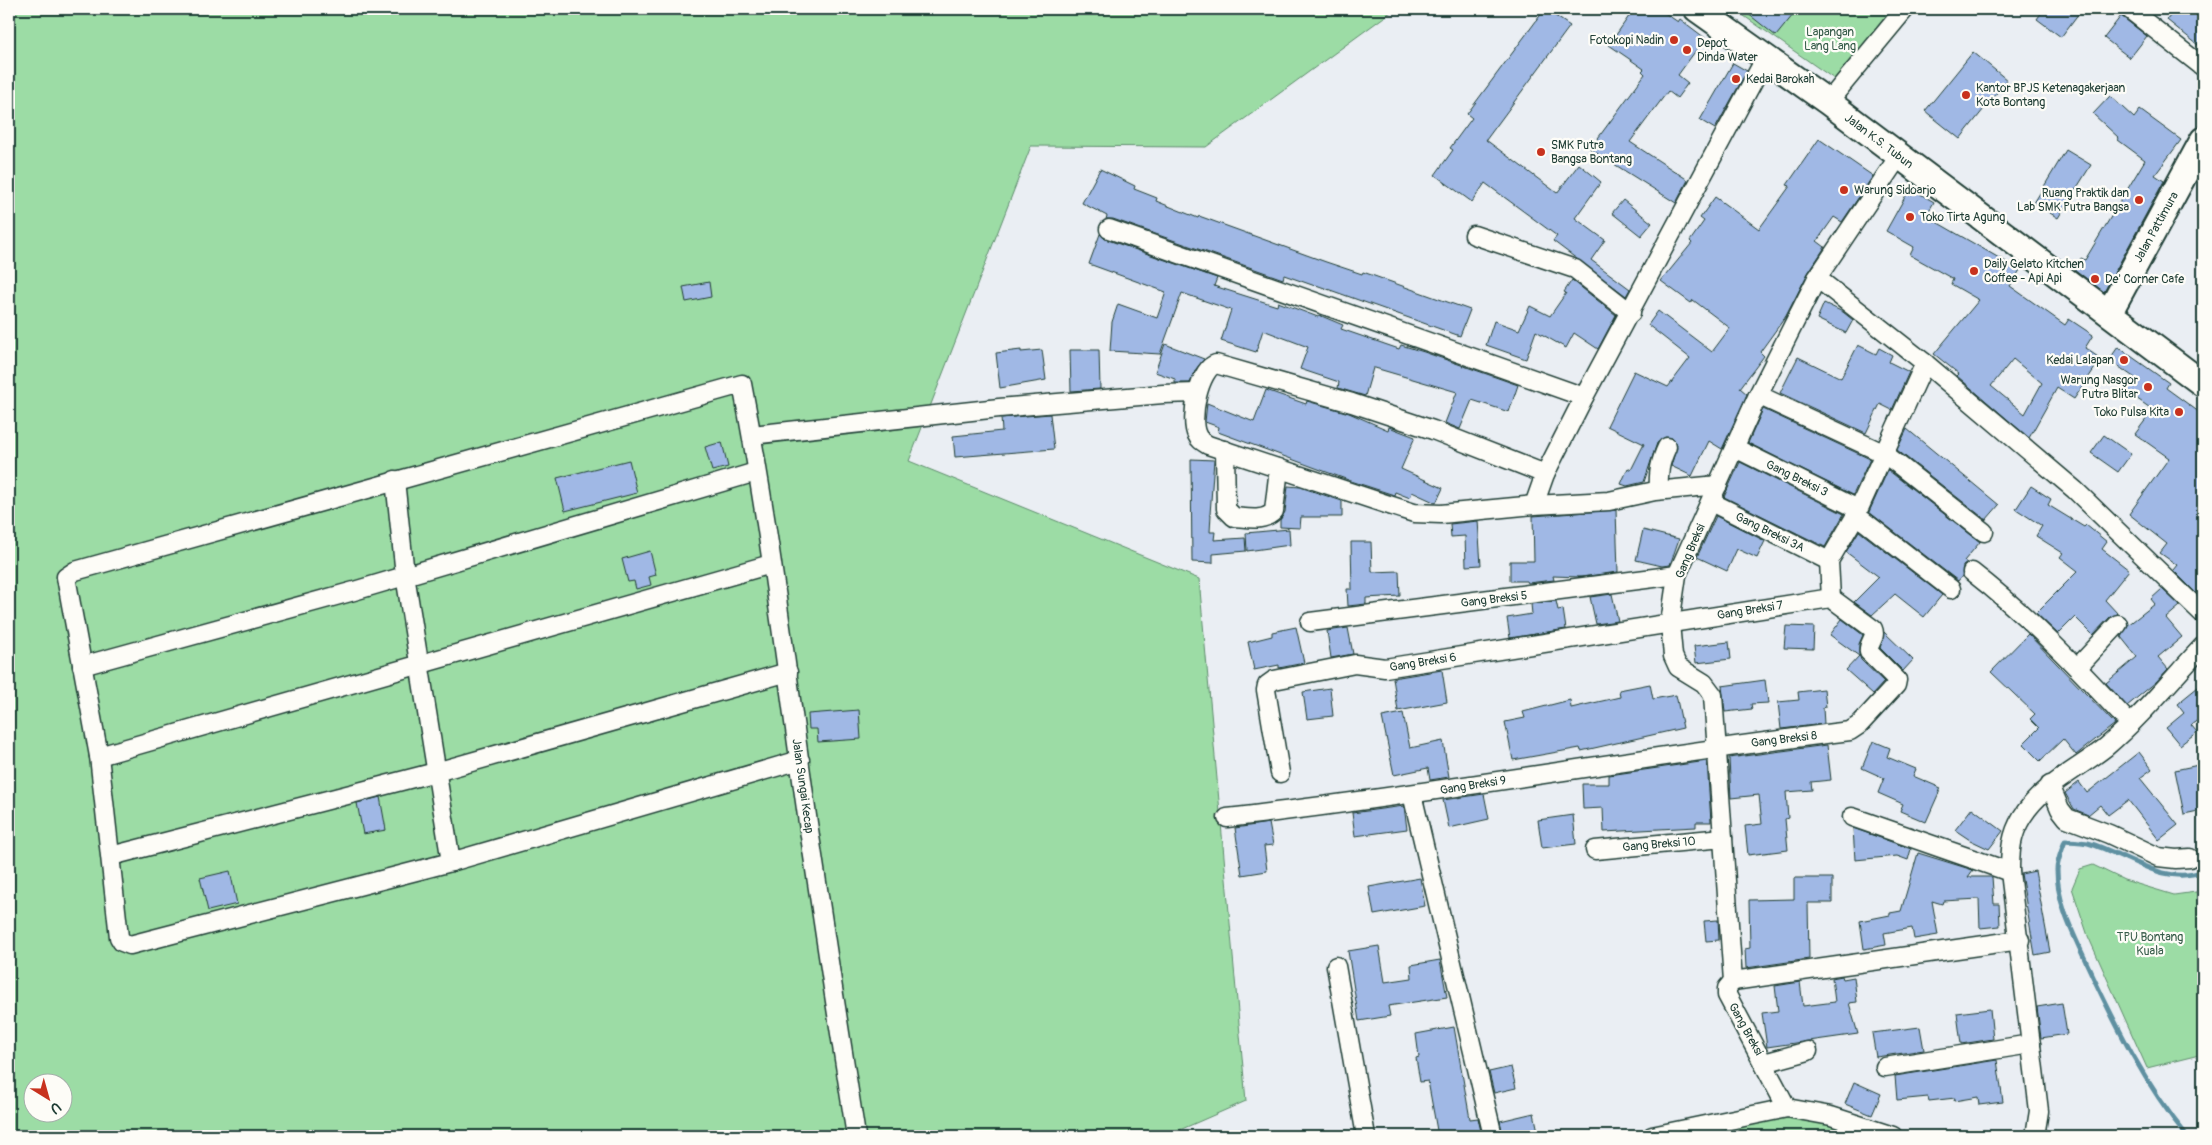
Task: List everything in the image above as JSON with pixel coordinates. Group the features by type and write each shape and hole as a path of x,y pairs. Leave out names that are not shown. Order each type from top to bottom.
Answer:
{"street":[{"name":"Jalan K.S. Tubun","path":"1697,9 1828,102 2203,384"},
{"path":"1828,102 1905,9"},
{"path":"2129,9 2203,67"},
{"path":"1534,505 1545,474 1584,397 1631,313 1766,57"},
{"name":"Jalan Pattimura","path":"2109,313 2203,140"},
{"name":"Gang Breksi","path":"1787,1108 1727,995 1727,988 1734,980 1713,695 1704,683 1682,670 1675,662 1670,623 1677,575 1758,395 1817,278 1899,156"},
{"path":"1110,230 1584,397"},
{"path":"1474,235 1575,269 1631,313"},
{"path":"1817,278 1925,363 2075,490 2203,614"},
{"path":"1831,598 1829,561 1857,512 1925,363"},
{"path":"1545,474 1434,430 1361,406 1216,364 1209,368 1197,393 1194,422 1196,433 1200,440 1208,445 1414,513 1441,514 1534,505 1609,501 1659,490 1718,485"},
{"name":"Jalan Sungai Kecap","path":"395,480 742,384 772,564 856,1136"},
{"path":"752,435 999,408 1163,394 1197,393"},
{"path":"1758,395 1885,454 1984,532"},
{"path":"1659,490 1658,471 1660,461 1667,447"},
{"name":"Gang Breksi 3","path":"1735,448 1857,512 1951,589"},
{"path":"1225,450 1226,509 1234,517 1264,518 1274,511 1280,468"},
{"path":"82,666 406,575 756,472"},
{"path":"451,862 406,575 395,480 76,571 66,577 99,756 119,937 125,944 130,945 451,862 800,760"},
{"name":"Gang Breksi 3A","path":"1711,502 1829,561"},
{"path":"99,756 772,564"},
{"path":"1972,572 2010,602 2078,667 2130,724"},
{"name":"Gang Breksi 5","path":"1310,622 1677,575"},
{"name":"Gang Breksi 7","path":"1670,623 1831,598"},
{"name":"Gang Breksi 8","path":"1718,747 1850,731 1859,726 1896,685 1897,680 1869,652 1868,648 1874,636 1873,629 1831,598"},
{"name":"Gang Breksi 6","path":"1280,773 1266,690 1267,686 1274,680 1355,664 1385,668 1670,623"},
{"path":"2078,667 2118,624"},
{"path":"2035,1136 2039,1111 2020,940 2010,872 2010,848 2014,833 2031,804 2050,785 2106,746 2200,654"},
{"path":"111,856 436,772 788,672"},
{"name":"Gang Breksi 9","path":"1227,818 1412,794 1718,747"},
{"path":"2050,785 2060,809 2067,818 2109,834 2158,857 2190,858"},
{"path":"1412,794 1493,1136"},
{"path":"1852,817 2010,872"},
{"name":"Gang Breksi 10","path":"1595,850 1723,838"},
{"path":"1734,980 2020,940"},
{"path":"1336,966 1366,1136"},
{"path":"1885,1068 2032,1044"},
{"path":"1764,1063 1808,1051"},
{"path":"1652,1136 1787,1108 1831,1116 1893,1136"}],"green space":[{"path":"9,9 1395,9 1206,147 1031,146 909,461 1199,579 1246,1101 1166,1136 9,1136"},
{"name":"Lapangan Lang Lang","path":"1734,9 1891,9 1837,81"},
{"name":"TPU Bontang Kuala","path":"2093,865 2124,880 2174,895 2203,891 2203,1054 2147,1068 2088,936 2072,888 2080,869"},
{"path":"1802,1113 1878,1136 1677,1136"}],"building":[{"path":"1545,9 1570,26 1486,140 1557,193 1579,164 1601,182 1575,218 1605,240 1591,260 1630,289 1626,296 1553,241 1557,236 1485,183 1472,202 1435,175 1453,150 1450,148 1472,118 1467,114"},
{"path":"1634,9 1659,9 1678,22 1680,19 1705,38 1678,75 1688,83 1677,98 1668,91 1630,142 1688,180 1676,203 1590,149 1645,74 1642,71 1644,69 1609,45"},
{"path":"1742,9 1785,9 1793,15 1776,36"},
{"path":"2044,9 2082,9 2061,37 2037,19"},
{"path":"2175,9 2203,9 2203,49 2167,20"},
{"path":"2121,16 2147,36 2130,58 2104,38"},
{"name":"Kantor BPJS Ketenagakerjaan Kota Bontang","path":"1973,52 2007,80 1960,139 1925,111"},
{"path":"1733,63 1747,71 1715,129 1700,120"},
{"path":"2110,96 2134,118 2140,110 2181,140 2155,175 2164,181 2104,292 2074,269 2081,258 2085,260 2145,160 2118,140 2119,138 2093,114"},
{"path":"1819,139 1873,176 1842,222 1834,217 1817,241 1825,247 1808,273 1786,316 1760,352 1764,356 1740,388 1747,394 1722,449 1709,441 1692,476 1671,466 1677,445 1672,438 1665,437 1657,443 1644,482 1627,486 1621,484 1628,468 1631,470 1644,444 1607,426 1634,371 1668,387 1690,358 1648,325 1658,311 1712,352 1730,328 1693,300 1691,303 1661,281 1692,243 1690,241 1704,221 1700,218 1715,197 1759,229 1790,186 1787,185"},
{"path":"2066,150 2091,165 2058,218 2034,203"},
{"path":"1100,169 1135,186 1134,189 1157,198 1156,201 1198,218 1199,216 1326,262 1362,274 1363,272 1470,310 1460,336 1316,285 1284,275 1283,279 1113,219 1106,219 1107,216 1082,203"},
{"path":"1910,188 1934,202 1926,216 2020,270 2010,286 2065,325 2069,319 2093,335 2085,348 2101,359 2074,399 2057,388 2029,438 1957,376 1959,374 1934,354 1979,300 1951,284 1953,279 1910,255 1914,247 1886,231","holes":["2013,359 2042,383 2025,414 1991,386"]},
{"path":"1623,200 1652,223 1641,236 1612,213"},
{"path":"1100,234 1105,239 1217,278 1214,286 1277,306 1278,302 1318,317 1319,315 1343,325 1341,329 1399,349 1401,345 1424,352 1518,385 1509,412 1472,400 1460,429 1445,423 1457,392 1375,368 1373,368 1365,396 1338,388 1339,382 1300,369 1308,347 1263,330 1256,352 1221,341 1231,310 1182,293 1160,354 1110,351 1112,322 1118,304 1157,318 1166,292 1089,264"},
{"path":"1572,280 1616,315 1598,349 1574,333 1566,348 1536,331 1526,359 1486,345 1494,321 1519,330 1530,306 1550,316 1566,293 1564,292"},
{"path":"709,282 711,297 686,302 683,287"},
{"path":"1824,303 1843,312 1853,320 1846,333 1817,319"},
{"path":"1165,344 1204,359 1196,369 1190,383 1175,383 1175,379 1155,372"},
{"path":"1858,345 1876,354 1879,348 1892,355 1889,362 1909,372 1892,410 1880,404 1866,433 1780,393 1798,357 1841,378"},
{"path":"2118,347 2169,383 2166,388 2203,415 2203,587 2196,593 2173,570 2177,565 2160,553 2167,544 2129,514 2169,458 2135,434 2153,410 2126,391 2135,378 2109,360"},
{"path":"1021,350 1021,352 1042,350 1046,380 1000,388 996,353"},
{"path":"1070,350 1099,350 1100,389 1071,391"},
{"path":"1266,390 1306,404 1307,401 1349,413 1388,430 1389,427 1415,437 1401,469 1443,488 1436,503 1412,492 1410,498 1395,492 1394,495 1351,481 1218,432 1219,427 1205,422 1207,403 1254,422"},
{"path":"1763,409 1870,459 1853,495 1748,443"},
{"path":"1050,414 1054,449 955,457 953,436 1002,431 1001,418"},
{"path":"1907,429 1999,505 1986,520 1897,450"},
{"path":"2104,435 2131,454 2118,472 2091,453"},
{"path":"722,442 728,467 712,471 705,447"},
{"path":"1191,459 1214,460 1210,532 1215,532 1214,540 1245,538 1246,551 1213,554 1213,563 1192,562"},
{"path":"629,460 637,493 565,511 557,478"},
{"path":"1740,462 1844,514 1825,547 1724,497"},
{"path":"1888,470 1980,542 1964,561 1967,563 1963,566 1962,576 1958,581 1869,512"},
{"path":"1288,486 1300,487 1342,501 1342,517 1301,517 1300,528 1280,527 1280,520 1285,512"},
{"path":"2031,486 2051,499 2048,505 2084,527 2086,525 2107,542 2102,549 2129,570 2105,600 2118,614 2110,617 2093,635 2075,617 2058,634 2036,613 2078,571 2060,557 2063,553 2036,536 2042,526 2016,509"},
{"path":"1616,510 1618,572 1581,577 1553,576 1554,580 1528,583 1527,581 1510,581 1510,561 1534,561 1533,516"},
{"path":"1716,516 1765,541 1757,558 1737,549 1727,571 1697,557"},
{"path":"1478,521 1481,565 1466,566 1465,536 1451,537 1450,524"},
{"path":"1289,529 1290,545 1247,551 1246,533"},
{"path":"1643,530 1679,539 1670,565 1662,566 1636,560"},
{"path":"1859,531 1942,595 1924,617 1895,594 1872,615 1854,602 1879,577 1846,552"},
{"path":"1351,542 1371,542 1372,572 1399,571 1400,596 1366,598 1366,604 1348,606 1347,589 1352,589"},
{"path":"650,551 656,575 649,577 651,585 636,589 634,581 628,582 622,559"},
{"path":"2162,589 2180,606 2166,618 2182,637 2158,657 2168,669 2156,682 2127,706 2106,683 2137,657 2121,637 2128,625 2155,604 2151,599"},
{"path":"1612,594 1618,621 1596,624 1590,597"},
{"path":"1556,601 1558,610 1563,609 1566,629 1510,638 1507,618 1532,614 1531,604"},
{"path":"1842,619 1863,635 1859,644 1861,660 1884,682 1873,694 1846,670 1859,656 1830,635"},
{"path":"1786,626 1814,627 1813,649 1784,648"},
{"path":"1296,627 1304,663 1254,670 1248,642 1272,636 1272,632"},
{"path":"1348,628 1353,654 1331,658 1327,631"},
{"path":"1884,632 1913,660 1903,671 1880,648"},
{"path":"2028,634 2115,724 2076,755 2063,739 2040,761 2023,744 2039,728 2030,719 2035,714 1991,672"},
{"path":"1729,642 1731,659 1696,663 1694,646"},
{"path":"1442,670 1447,702 1398,711 1393,678"},
{"path":"1765,680 1768,703 1751,704 1752,709 1725,712 1722,686"},
{"path":"2203,683 2203,716 2191,725 2197,732 2180,745 2166,728 2184,713 2177,704"},
{"path":"1650,684 1653,699 1676,695 1683,728 1581,751 1580,748 1513,760 1505,722 1525,718 1523,712 1570,700 1571,708 1620,697 1619,690"},
{"path":"1330,688 1333,716 1307,719 1303,692"},
{"path":"1824,689 1826,707 1823,708 1824,724 1781,729 1778,702 1799,700 1798,692"},
{"path":"859,710 861,739 818,742 817,729 809,729 808,714"},
{"path":"1403,713 1410,748 1443,741 1449,777 1430,780 1428,768 1394,775 1382,717"},
{"path":"1873,741 1890,748 1887,757 1916,769 1913,776 1941,788 1926,822 1900,811 1903,804 1878,793 1884,778 1862,768"},
{"path":"1827,745 1831,780 1811,782 1812,790 1786,792 1788,818 1785,819 1788,850 1748,855 1745,826 1762,824 1759,795 1731,798 1729,758"},
{"path":"2139,752 2152,769 2140,778 2178,825 2159,840 2128,800 2108,815 2100,805 2088,815 2074,809 2065,793 2079,782 2087,793"},
{"path":"1707,761 1711,822 1696,822 1696,827 1604,832 1603,808 1583,809 1582,784 1609,784 1609,775"},
{"path":"2203,764 2203,810 2184,814 2175,770"},
{"path":"1484,794 1489,819 1449,828 1443,800"},
{"path":"380,797 386,830 363,834 357,803"},
{"path":"1404,806 1407,829 1355,836 1352,813"},
{"path":"1972,808 2003,831 1989,849 1955,830"},
{"path":"1573,815 1576,844 1542,848 1538,820"},
{"path":"1269,823 1273,845 1264,846 1267,871 1242,875 1235,828"},
{"path":"1853,828 1911,849 1908,860 1897,856 1855,860"},
{"path":"1918,853 1973,870 1968,877 1992,877 1994,904 1999,904 2000,926 1980,928 1979,899 1943,901 1942,904 1932,901 1938,935 1914,939 1912,928 1884,933 1886,945 1864,949 1860,921 1901,911"},
{"path":"230,871 237,904 208,911 200,878"},
{"path":"2035,871 2050,952 2035,955 2021,874"},
{"path":"1420,878 1425,906 1374,915 1369,887"},
{"path":"1794,878 1832,878 1832,903 1808,903 1809,959 1746,968 1745,949 1750,948 1749,900 1794,899"},
{"path":"1718,920 1719,940 1706,941 1704,921"},
{"path":"1379,946 1385,982 1412,978 1411,965 1440,960 1447,997 1388,1006 1390,1016 1359,1021 1348,951"},
{"path":"1842,976 1843,979 1854,977 1857,1002 1849,1003 1858,1034 1767,1047 1762,1013 1778,1011 1775,986 1800,982 1803,1006 1835,1002 1832,978"},
{"path":"2062,1003 2067,1034 2041,1038 2037,1007"},
{"path":"1990,1009 1993,1039 1961,1044 1957,1013"},
{"path":"1454,1027 1470,1119 1478,1118 1482,1136 1438,1136 1428,1081 1420,1082 1416,1058 1419,1057 1416,1034"},
{"path":"1920,1027 1924,1050 1876,1057 1872,1033"},
{"path":"1997,1060 2003,1102 1979,1105 1978,1097 1954,1101 1955,1098 1929,1101 1928,1097 1897,1100 1895,1076"},
{"path":"1511,1067 1516,1088 1494,1093 1489,1072"},
{"path":"1854,1082 1881,1094 1872,1115 1845,1104"},
{"path":"1534,1113 1539,1136 1503,1136 1500,1121"}],"waterway":[{"path":"2187,1136 2144,1075 2109,1009 2067,919 2060,895 2057,870 2065,841 2074,841 2102,848 2159,872 2188,875 2203,871"}],"place":[{"name":"Fotokopi Nadin","path":"1674,40"},
{"name":"Depot Dinda Water","path":"1687,50"},
{"name":"Kedai Barokah","path":"1736,79"},
{"name":"Kantor BPJS Ketenagakerjaan Kota Bontang","path":"1966,95"},
{"name":"SMK Putra Bangsa Bontang","path":"1541,152"},
{"name":"Warung Sidoarjo","path":"1844,190"},
{"name":"Ruang Praktik dan Lab SMK Putra Bangsa","path":"2139,200"},
{"name":"Toko Tirta Agung","path":"1910,217"},
{"name":"Daily Gelato Kitchen Coffee - Api Api","path":"1974,271"},
{"name":"De' Corner Cafe","path":"2095,279"},
{"name":"Kedai Lalapan","path":"2124,360"},
{"name":"Warung Nasgor Putra Blitar","path":"2148,387"},
{"name":"Toko Pulsa Kita","path":"2179,412"}]}
